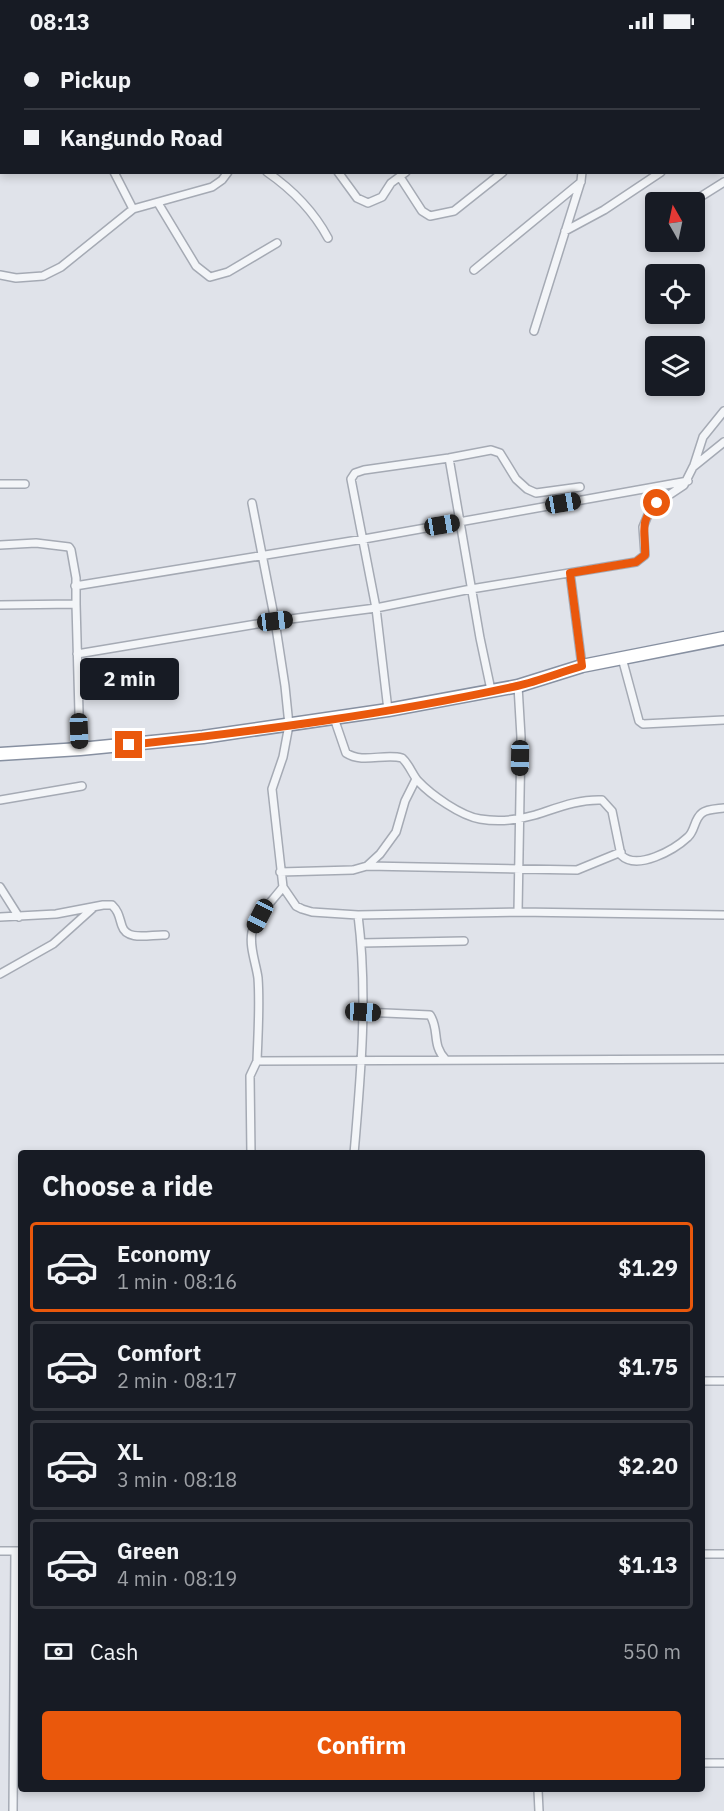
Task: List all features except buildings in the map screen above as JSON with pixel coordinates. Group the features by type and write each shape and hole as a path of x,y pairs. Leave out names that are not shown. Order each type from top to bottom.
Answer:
{"highway":[{"path":"0,753 80,749 197,738 388,710 518,686 582,666 724,638"}],"street":[{"path":"115,174 133,209"},
{"path":"0,275 16,278 43,276 61,267 133,209 212,187 226,174"},
{"path":"270,174 289,187 318,219 328,238"},
{"path":"339,174 357,198 368,203 382,197 391,183 403,175 422,210 430,216 454,211 500,174"},
{"path":"534,331 582,174"},
{"path":"565,231 604,210 658,174"},
{"path":"474,270 581,182"},
{"path":"705,194 724,182"},
{"path":"158,203 196,266 210,277 228,272 277,243"},
{"path":"77,654 275,621 376,608 471,589 636,562 645,555 643,527 645,518 657,503 688,481 703,437 724,411"},
{"path":"693,467 724,441"},
{"path":"388,710 376,608 351,478 355,473 496,450 516,479 527,489 536,493 580,488"},
{"path":"449,458 491,690"},
{"path":"75,586 364,539 688,481"},
{"path":"0,484 25,484"},
{"path":"536,493 543,507"},
{"path":"252,503 285,686 289,725 283,757 272,789 283,887 296,906 312,912 358,915 518,912 724,915"},
{"path":"0,545 36,543 69,547 72,550 76,604 80,749"},
{"path":"570,573 582,666"},
{"path":"0,605 76,604"},
{"path":"622,658 639,721 643,724 724,720"},
{"path":"518,686 520,737 518,912"},
{"path":"334,718 346,753 358,758 399,757 405,761 416,779 444,802 477,819 519,819 577,802 602,800 612,811 621,852 626,860 634,862 668,850 689,836 703,812 724,808"},
{"path":"367,866 380,854 396,832 405,801 416,779"},
{"path":"0,800 82,786"},
{"path":"280,872 353,870 367,866 577,870 621,852"},
{"path":"0,887 19,917"},
{"path":"251,1150 250,1076 257,1061 259,993 252,949 252,932 260,916 283,887"},
{"path":"0,917 56,914 112,905 118,912 123,930 128,934 165,935"},
{"path":"0,974 53,944 95,907"},
{"path":"354,1150 362,1060 363,1012 362,944 358,915"},
{"path":"362,944 464,941"},
{"path":"363,1012 430,1016 433,1020 438,1052 446,1060"},
{"path":"257,1061 724,1059"},
{"path":"705,1382 724,1381"},
{"path":"0,1551 18,1551 13,1811"},
{"path":"705,1554 724,1554"},
{"path":"705,1763 724,1763"},
{"path":"538,1792 539,1811"}],"route":[{"path":"129,745 388,710 518,686 582,666 570,573 636,562 642,558 645,555 643,527 645,518 657,503"}]}
